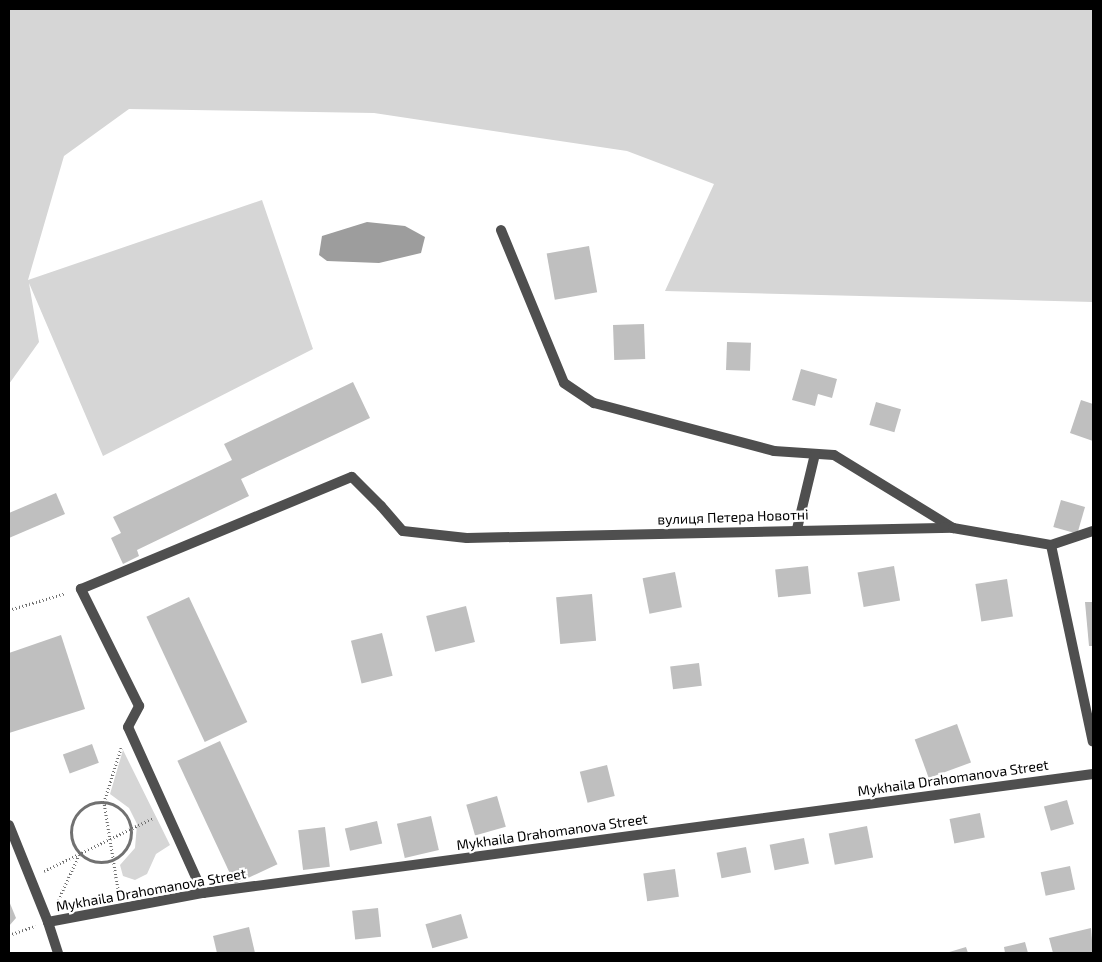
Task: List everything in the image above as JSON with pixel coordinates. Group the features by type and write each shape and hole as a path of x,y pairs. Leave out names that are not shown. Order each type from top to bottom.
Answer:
{"street":[{"path":"501,230 564,383 594,403 774,450 834,455 954,528"},
{"path":"797,528 815,454"},
{"name":"вулиця Петера Новотні","path":"81,589 352,477 403,531 466,538 797,528 954,528 1051,545 1093,530"},
{"path":"1051,545 1093,742"},
{"path":"81,589 139,706 128,727 203,893"},
{"name":"Mykhaila Drahomanova Street","path":"58,953 48,922 203,893 1093,774"},
{"path":"9,825 48,922"}],"path":[{"path":"9,610 81,589"},
{"path":"121,908 104,802 128,727"},
{"path":"104,802 122,810 132,828 128,848 113,860 95,862 79,854 70,835 76,815 93,803 104,802"},
{"path":"30,877 167,811"},
{"path":"9,935 48,922 79,854"}],"shaded area":[{"path":"9,9 1093,9 1093,302 665,291 714,184 627,151 374,113 129,109 64,156 28,280 262,200 313,349 103,456 29,283 39,342 9,384"},
{"path":"367,222 405,226 425,237 421,253 379,263 327,261 319,255 322,236"},
{"path":"123,750 170,845 156,854 147,874 135,880 123,876 120,865 135,848 137,824 129,808 110,794"}],"building":[{"path":"589,246 597,292 555,300 547,253"},
{"path":"644,324 645,359 614,360 613,325"},
{"path":"727,342 751,343 750,371 726,370"},
{"path":"801,369 837,379 832,398 818,394 815,406 792,400"},
{"path":"353,382 370,418 241,479 249,496 137,550 139,556 123,564 111,538 121,533 113,517 232,460 224,444"},
{"path":"1081,400 1093,404 1093,441 1070,433"},
{"path":"876,402 901,409 894,432 869,425"},
{"path":"56,493 65,514 9,538 9,513"},
{"path":"1061,500 1085,507 1077,534 1053,527"},
{"path":"808,566 811,594 778,597 775,569"},
{"path":"894,566 900,600 864,607 858,572"},
{"path":"675,572 682,607 649,614 643,578"},
{"path":"1007,579 1013,617 981,622 975,584"},
{"path":"592,594 596,641 560,644 556,597"},
{"path":"189,597 247,722 205,742 146,617"},
{"path":"1085,602 1093,602 1093,646 1089,646"},
{"path":"466,606 475,642 435,652 426,616"},
{"path":"382,633 393,676 362,683 351,641"},
{"path":"61,635 85,709 9,733 9,653"},
{"path":"699,663 702,686 673,689 670,667"},
{"path":"957,724 971,763 929,778 915,739"},
{"path":"220,741 277,864 235,884 177,761"},
{"path":"92,744 99,763 70,773 63,755"},
{"path":"607,765 615,796 588,803 580,772"},
{"path":"497,796 506,827 475,836 466,805"},
{"path":"1067,800 1074,824 1051,831 1044,807"},
{"path":"980,813 985,838 954,843 950,819"},
{"path":"431,816 439,850 405,858 397,824"},
{"path":"377,821 382,843 350,851 345,828"},
{"path":"867,826 873,857 835,865 829,833"},
{"path":"325,827 330,867 303,870 298,830"},
{"path":"804,838 809,864 775,870 770,845"},
{"path":"746,847 751,873 722,878 717,853"},
{"path":"1070,866 1075,889 1046,896 1041,872"},
{"path":"675,869 679,897 647,901 643,873"},
{"path":"9,901 16,918 9,926"},
{"path":"378,908 381,937 355,940 352,911"},
{"path":"461,914 468,938 432,948 425,924"},
{"path":"249,927 255,953 217,953 213,936"},
{"path":"1091,928 1093,953 1053,953 1049,938"},
{"path":"1025,942 1028,953 1005,953 1004,947"},
{"path":"966,947 968,953 946,953"}]}
